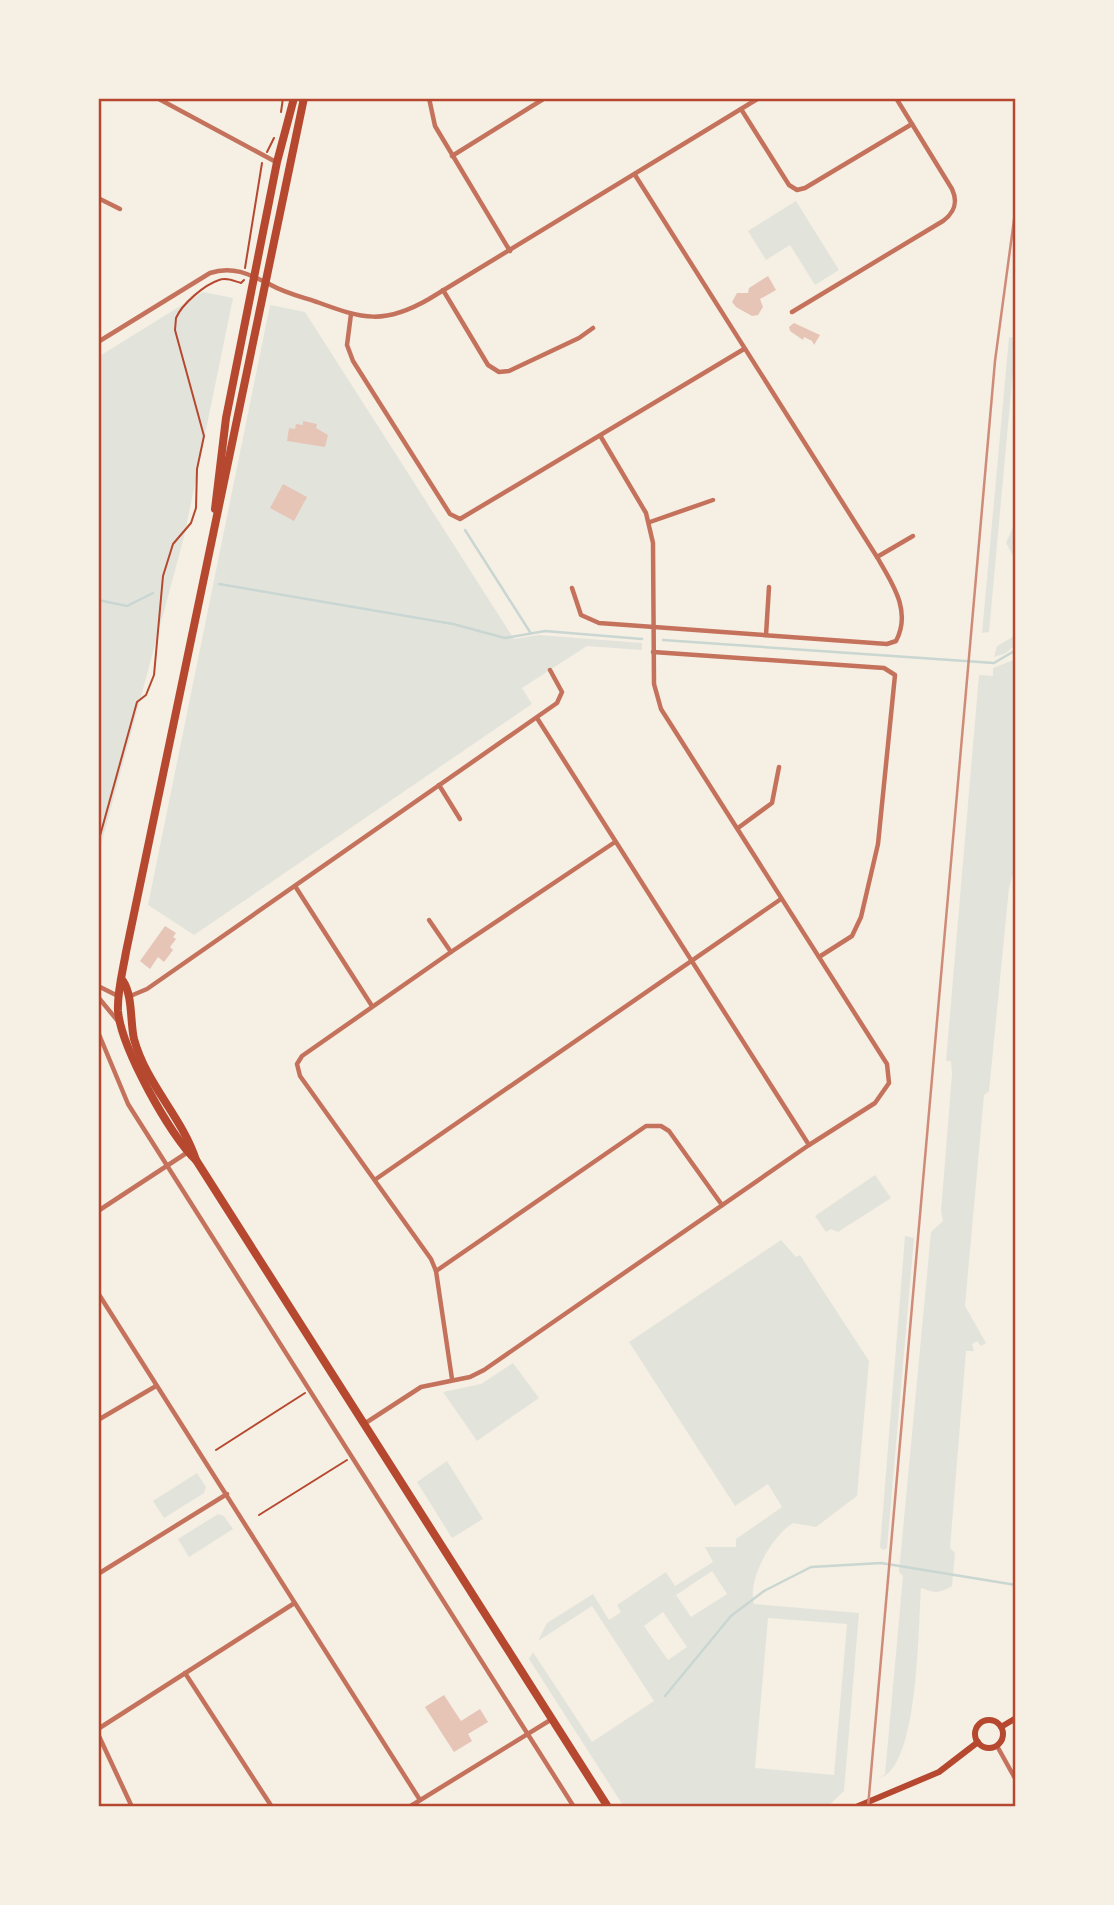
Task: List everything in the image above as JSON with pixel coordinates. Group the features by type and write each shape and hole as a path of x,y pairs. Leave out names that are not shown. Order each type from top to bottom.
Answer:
{"highway":[{"path":"215,522 222,444 277,162 294,98"},
{"path":"197,1160 188,1152 139,1072 120,1023 118,996 215,522 236,440 304,98"},
{"path":"123,981 139,1054 197,1160 608,1807"},
{"path":"118,996 128,998"}],"main road":[{"path":"1001,1727 1016,1718"},
{"path":"978,1742 976,1732 982,1723 990,1720 1001,1727"},
{"path":"978,1742 989,1748 997,1746 1002,1739 1001,1727"},
{"path":"856,1807 939,1772 978,1742"}],"street":[{"path":"157,98 277,162"},
{"path":"429,98 435,125 510,251"},
{"path":"452,156 545,98"},
{"path":"98,342 210,273 227,270 254,276 351,314 387,317 408,310 510,251 759,98"},
{"path":"792,313 943,221 956,204 952,188 896,98"},
{"path":"741,109 789,185 797,190 806,188 912,124"},
{"path":"572,588 577,608 588,620 887,644 896,641 899,635 901,603 877,557 635,175"},
{"path":"98,198 120,209"},
{"path":"443,290 488,365 499,372 509,371 579,338 593,328"},
{"path":"351,314 347,345 353,361 450,514 458,519 468,517 744,349"},
{"path":"364,1424 414,1390 484,1370 809,1145 875,1103 885,1092 890,1078 887,1064 662,709 654,684 650,522 601,437"},
{"path":"650,522 713,500"},
{"path":"877,557 913,536"},
{"path":"766,635 769,587"},
{"path":"653,652 884,668 895,675 878,844 861,917 850,938 819,957"},
{"path":"128,998 147,989 557,703 561,695 550,670"},
{"path":"537,718 809,1145"},
{"path":"738,828 769,807 778,781 779,767"},
{"path":"439,785 460,819"},
{"path":"452,1379 436,1271 376,1179 296,1067 302,1056 372,1006 615,842"},
{"path":"295,886 372,1006"},
{"path":"376,1179 781,899"},
{"path":"429,920 451,951"},
{"path":"98,986 118,996"},
{"path":"98,998 120,1023"},
{"path":"98,1032 128,1104 575,1807"},
{"path":"436,1271 646,1126 661,1126 670,1130 722,1205"},
{"path":"98,1211 188,1152"},
{"path":"98,1293 227,1494 293,1604 420,1800"},
{"path":"98,1420 156,1386"},
{"path":"98,1574 227,1494"},
{"path":"132,1807 98,1732 293,1604"},
{"path":"185,1673 272,1807"},
{"path":"409,1807 552,1719"},
{"path":"997,1746 1016,1780"}],"path":[{"path":"281,115 284,98"},
{"path":"270,144 277,129"},
{"path":"246,263 261,164"},
{"path":"98,842 137,702 146,695 153,675 165,568 173,544 191,523 197,503 197,469 204,431 182,357 176,318 183,306 216,281 243,281"},
{"path":"216,1450 309,1391"},
{"path":"259,1515 351,1457"}],"shaded area":[{"path":"796,201 839,270 815,285 790,245 766,260 748,231"},
{"path":"203,292 233,298 184,537 98,856 98,357"},
{"path":"270,305 305,312 514,639 539,635 642,643 642,650 587,646 522,688 532,704 194,935 148,905"},
{"path":"1009,337 1016,338 989,632 982,633"},
{"path":"1016,520 1016,561 1006,543"},
{"path":"1016,635 1014,646 1006,653 994,657 997,646"},
{"path":"1016,659 1016,864 1009,888 989,1091 984,1095 965,1306 986,1343 981,1346 977,1341 972,1344 974,1351 966,1351 950,1548 955,1553 952,1586 937,1592 921,1588 917,1662 909,1723 902,1749 893,1768 880,1778 885,1774 903,1576 899,1572 931,1232 943,1221 941,1211 952,1074 951,1061 946,1061 979,675 993,676 993,668"},
{"path":"875,1175 891,1198 838,1232 831,1229 826,1232 815,1216"},
{"path":"905,1236 914,1238 887,1548 883,1550 880,1547"},
{"path":"781,1240 796,1257 800,1255 869,1361 857,1496 816,1527 793,1523 785,1529 763,1559 754,1583 754,1604 859,1613 844,1791 827,1807 624,1807 529,1659 533,1652 592,1742 654,1701 592,1606 538,1641 547,1623 593,1594 609,1620 621,1612 617,1605 666,1572 675,1586 713,1562 705,1547 736,1547 736,1539 782,1507 768,1484 735,1506 629,1342","holes":["712,1571 727,1594 691,1617 676,1595","663,1612 687,1647 668,1660 644,1626","768,1618 847,1624 834,1775 755,1768"]},
{"path":"513,1363 539,1398 477,1441 443,1392 481,1384"},
{"path":"447,1461 483,1519 452,1538 417,1482"},
{"path":"197,1473 206,1487 204,1493 164,1518 153,1501"},
{"path":"218,1514 224,1516 233,1529 189,1557 178,1539"}],"building":[{"path":"768,276 776,290 760,299 763,307 758,315 752,316 736,307 732,302 737,293 748,293 749,288"},
{"path":"794,323 820,335 814,345 812,341 804,337 803,340 790,331 789,327"},
{"path":"303,421 317,424 316,428 328,435 325,447 287,441 289,428 295,429 296,424 303,425"},
{"path":"283,484 307,497 294,521 270,508"},
{"path":"165,926 176,933 173,937 176,939 170,947 173,950 164,962 158,957 150,969 140,961"},
{"path":"444,1695 461,1721 480,1709 488,1722 468,1734 472,1741 454,1752 425,1707"}],"waterway":[{"path":"465,530 530,632"},
{"path":"219,584 453,624 505,638 545,631 642,639"},
{"path":"98,600 127,606 153,593"},
{"path":"663,640 994,663 1016,650"},
{"path":"665,1696 731,1616 764,1591 811,1567 881,1563 1016,1585"}],"railway":[{"path":"868,1807 995,361 1016,205"}]}
